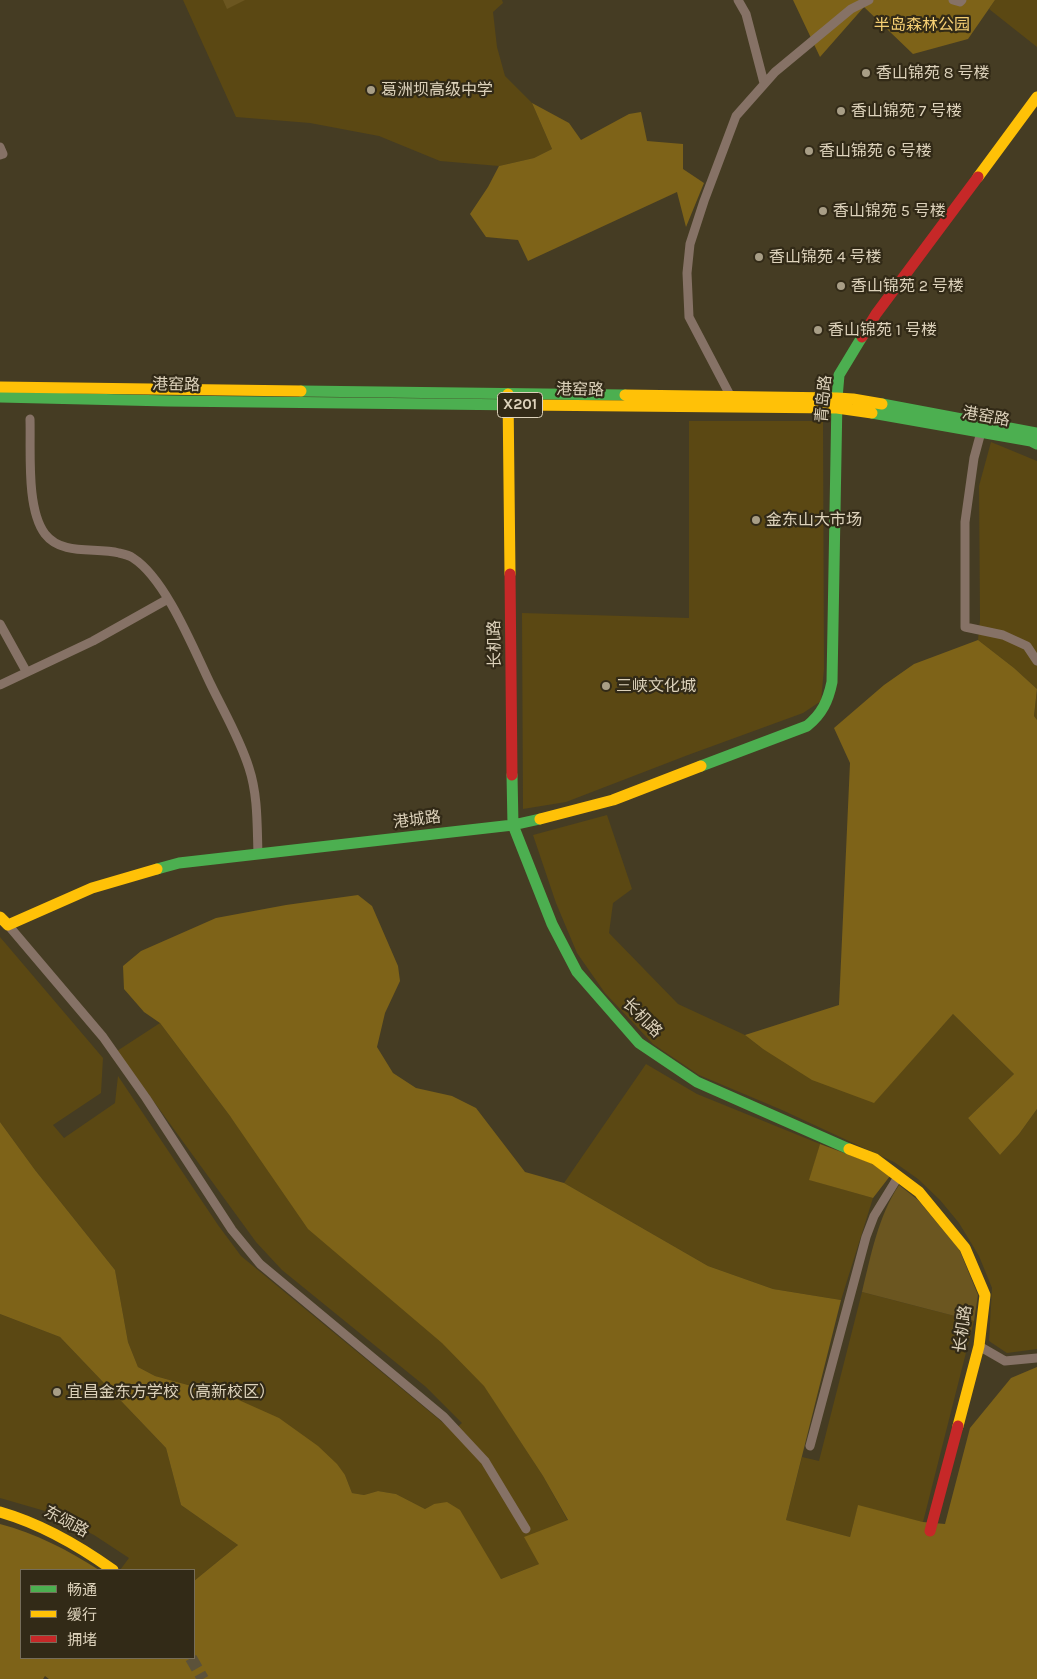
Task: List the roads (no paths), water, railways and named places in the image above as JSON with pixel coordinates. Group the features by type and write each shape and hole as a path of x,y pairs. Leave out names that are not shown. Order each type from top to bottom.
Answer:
{"street":[{"path":"738,0 746,14 764,83"},
{"path":"731,397 688,318 687,273 690,244 704,202 736,116 764,83 851,10 870,0"},
{"path":"954,0 960,2 962,0"},
{"name":"青岛路","path":"827,705 832,682 839,375 876,314 1037,97"},
{"path":"0,147 3,154 0,155"},
{"name":"港窑路","path":"0,387 509,400 837,403 853,399 1037,433"},
{"name":"港窑路","path":"0,398 168,401 731,397 837,403 852,409 1031,441 1037,444"},
{"name":"长机路","path":"509,400 513,825 552,924 577,972 639,1043 697,1082 806,1131 875,1159 919,1192 965,1248 985,1295 979,1346 930,1530"},
{"path":"30,419 32,502 36,517 45,534 57,545 74,550 110,551 132,556 147,569 168,599 237,738 250,769 257,811 258,854"},
{"path":"981,432 974,458 964,522 965,627 1003,636 1027,646 1037,661"},
{"path":"0,685 93,641 168,599"},
{"path":"0,624 26,672"},
{"name":"港城路","path":"4,921 92,888 180,863 513,825 575,811 613,800 807,726 818,718 827,705"},
{"path":"4,921 103,1037 146,1098 232,1230 260,1264 444,1417 485,1461 526,1529"},
{"path":"810,1446 866,1237 874,1216 898,1177"},
{"path":"979,1346 1005,1361 1037,1358"},
{"name":"东颂路","path":"0,1512 34,1523 59,1535 112,1569"}],"tunnel":[{"path":"192,1659 203,1679"}],"place":[{"name":"香山锦苑 8 号楼","path":"866,73"},
{"name":"葛洲坝高级中学","path":"371,90"},
{"name":"香山锦苑 7 号楼","path":"841,111"},
{"name":"香山锦苑 6 号楼","path":"809,151"},
{"name":"香山锦苑 5 号楼","path":"823,211"},
{"name":"香山锦苑 4 号楼","path":"759,257"},
{"name":"香山锦苑 2 号楼","path":"841,286"},
{"name":"香山锦苑 1 号楼","path":"818,330"},
{"name":"金东山大市场","path":"756,520"},
{"name":"三峡文化城","path":"606,686"},
{"name":"宜昌金东方学校（高新校区）","path":"57,1392"}],"park label":[{"name":"半岛森林公园","path":"922,25"}]}
